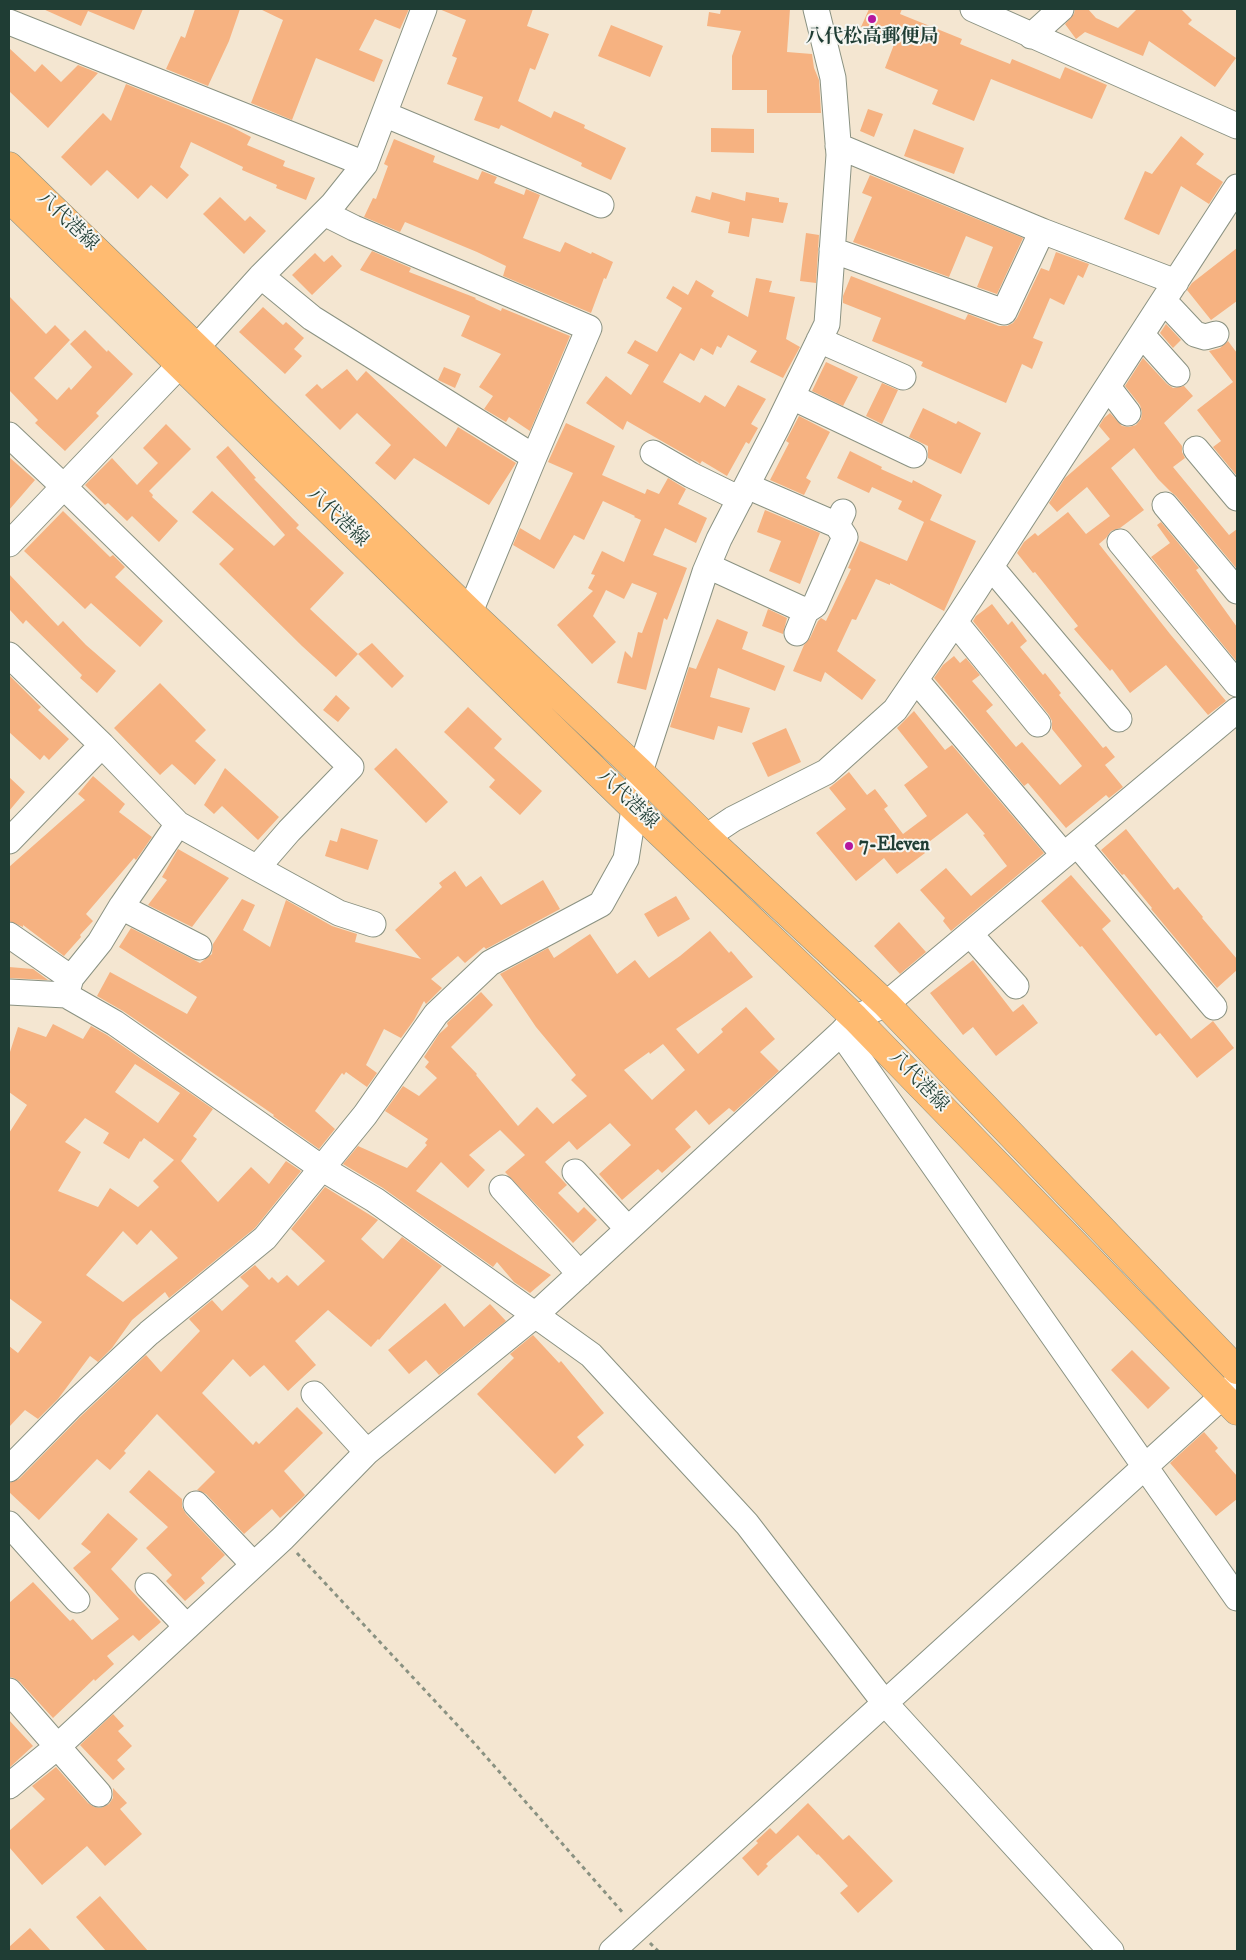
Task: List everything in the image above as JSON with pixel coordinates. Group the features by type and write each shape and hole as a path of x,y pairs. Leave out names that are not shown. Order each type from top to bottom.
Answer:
{"main road":[{"name":"八代港線","path":"9,166 189,356 848,1026 1232,1396"},
{"name":"八代港線","path":"9,198 189,356 470,612 640,772 706,837 886,1004 1237,1370"}],"street":[{"path":"9,544 189,356 261,276 324,213 365,164 424,9"},
{"path":"9,1469 70,1407 149,1333 265,1238 365,1115 436,1014 490,963 601,904 626,859 640,772 708,566 719,539 827,324 838,146 833,78 816,9"},
{"path":"973,9 1237,126"},
{"path":"1031,36 1061,9"},
{"path":"9,22 365,164"},
{"path":"384,114 601,205"},
{"path":"838,146 1042,232 1170,292 1194,334 1204,337 1216,334"},
{"path":"706,837 733,819 826,772 895,710 955,622 1237,187"},
{"path":"324,213 354,228 589,328 470,612"},
{"path":"832,250 1004,312 1042,232"},
{"path":"261,276 312,318 534,456"},
{"path":"1142,335 1177,374"},
{"path":"819,340 903,377"},
{"path":"1108,387 1128,414"},
{"path":"792,396 914,455"},
{"path":"9,435 351,767 289,831 257,868"},
{"path":"1196,449 1237,498"},
{"path":"653,453 691,475 743,492 840,518 845,537 815,604 802,622 708,566"},
{"path":"1165,504 1237,590"},
{"path":"1120,542 1237,684"},
{"path":"991,566 1119,719"},
{"path":"955,622 1038,724"},
{"path":"9,655 102,745 178,824 339,913 373,924"},
{"path":"916,680 1214,1007"},
{"path":"9,1786 58,1747 283,1538 367,1452 534,1316 848,1026 886,1004 1237,710"},
{"path":"9,838 102,745"},
{"path":"9,992 68,987 178,824"},
{"path":"121,907 200,947"},
{"path":"970,934 1016,986"},
{"path":"9,935 68,987 115,1023 323,1169 375,1200 534,1316 591,1355 747,1524 884,1702 1111,1951"},
{"path":"848,1026 1144,1466 1237,1598"},
{"path":"574,1172 628,1229"},
{"path":"502,1188 580,1274"},
{"path":"314,1394 367,1452"},
{"path":"612,1951 1144,1466 1232,1396"},
{"path":"196,1504 254,1565"},
{"path":"9,1524 77,1600"},
{"path":"148,1586 187,1627"},
{"path":"9,1691 98,1794"}],"path":[{"path":"283,1538 474,1743 637,1928"}],"building":[{"path":"43,9 143,9 134,30 88,11 81,26"},
{"path":"195,9 240,9 229,41 208,86 166,69 181,36 185,38"},
{"path":"260,9 409,9 400,29 375,19 359,50 383,60 374,82 316,58 292,120 251,103 283,20"},
{"path":"439,9 533,9 527,26 549,34 535,70 530,68 518,101 551,118 554,111 585,125 584,128 626,148 611,180 581,166 582,163 501,125 499,129 474,120 483,97 447,84 457,58 452,56 466,20"},
{"path":"721,9 790,9 787,52 812,54 814,68 819,80 821,113 767,113 767,90 732,90 732,56 741,31 707,26 709,12 720,14"},
{"path":"869,9 902,9 900,14 962,39 960,44 1010,64 1012,59 1060,79 1065,67 1107,85 1092,119 991,79 974,121 932,104 938,90 885,68 895,42 861,27"},
{"path":"1075,9 1088,9 1096,18 1118,28 1137,9 1181,9 1192,20 1188,24 1236,58 1215,87 1149,41 1143,56 1085,32 1076,39 1065,24 1074,14"},
{"path":"611,25 663,46 650,77 598,56"},
{"path":"9,48 35,72 42,64 61,82 78,65 98,73 48,128 9,91"},
{"path":"126,84 230,126 251,137 247,145 285,161 283,166 315,178 306,200 276,188 277,185 242,170 243,167 191,142 180,167 189,175 167,199 151,185 138,199 107,170 91,186 61,157 103,113 111,121"},
{"path":"868,109 883,114 874,137 860,131"},
{"path":"711,128 754,129 754,153 711,152"},
{"path":"914,129 964,148 954,174 904,156"},
{"path":"1181,136 1204,154 1196,164 1223,182 1209,204 1181,186 1159,235 1124,219 1145,171 1152,174"},
{"path":"394,139 435,156 433,162 478,180 482,171 497,177 494,183 524,195 526,189 540,195 523,238 560,252 565,242 613,262 606,279 604,278 591,313 503,276 506,266 477,252 405,222 400,232 364,217 373,198 376,199 388,166 384,164"},
{"path":"870,175 1023,238 997,294 977,287 993,247 966,236 949,277 853,242 872,197 862,193"},
{"path":"712,192 745,201 746,192 779,198 779,202 788,203 783,223 752,218 749,237 728,233 730,222 691,212 696,196 710,200"},
{"path":"220,197 245,221 250,216 266,231 244,254 203,214"},
{"path":"806,233 819,235 816,283 800,281"},
{"path":"1237,248 1237,301 1211,320 1187,290 1192,283"},
{"path":"372,251 411,268 409,272 476,298 501,311 502,308 570,336 530,431 509,417 506,422 484,409 493,396 479,387 501,354 461,336 470,316 360,270"},
{"path":"1056,252 1089,264 1083,278 1078,275 1064,305 1050,298 1033,338 1043,342 1032,369 1022,364 1006,403 921,366 923,362 872,341 881,318 843,303 843,296 851,276 965,320 968,314 999,326 1007,326 1017,318 1041,268 1049,271"},
{"path":"315,253 324,262 332,255 342,266 312,295 292,275"},
{"path":"756,278 772,281 769,292 795,297 786,339 800,347 783,378 750,362 757,351 728,335 721,348 717,346 713,355 701,348 694,361 680,353 663,382 700,403 705,395 725,407 738,385 766,399 751,424 758,428 749,444 746,442 727,476 702,461 700,464 627,421 623,430 586,403 606,376 631,395 649,365 627,353 635,340 657,352 682,308 666,298 673,286 688,295 696,280 714,291 711,296 748,317"},
{"path":"9,296 46,334 55,325 70,340 34,378 57,400 69,387 71,390 92,367 70,344 85,330 133,374 96,413 99,416 65,451 35,423 38,420 9,390"},
{"path":"263,307 283,325 286,322 304,338 294,349 302,356 285,374 239,332"},
{"path":"1166,324 1181,340 1173,348 1160,333"},
{"path":"1228,341 1237,353 1237,476 1213,447 1221,441 1197,410 1233,382 1209,351 1220,348"},
{"path":"1143,358 1167,384 1173,388 1184,386 1193,396 1164,423 1182,446 1185,458 1173,467 1229,535 1237,529 1237,569 1176,496 1158,479 1134,448 1111,468 1144,510 1120,528 1111,531 1099,544 1226,701 1208,715 1166,665 1130,693 1112,669 1110,671 1074,629 1078,626 1035,572 1033,573 1017,553 1024,542 1035,533 1038,536 1068,512 1086,534 1110,516 1087,487 1057,512 1049,503 1065,478 1110,439 1099,426 1104,418 1110,413 1122,426 1129,427 1136,425 1141,419 1140,405 1125,386"},
{"path":"826,362 858,377 843,406 812,391"},
{"path":"444,367 461,374 455,388 438,380"},
{"path":"347,369 357,381 366,371 446,447 458,427 516,463 489,505 414,458 395,480 375,463 391,445 357,413 340,430 305,395 317,384 322,389"},
{"path":"882,383 898,390 882,424 866,416"},
{"path":"923,408 956,424 958,421 981,433 961,474 928,458 928,446 909,437"},
{"path":"799,416 830,432 806,478 811,481 804,495 770,480 789,443 786,441"},
{"path":"566,423 615,446 602,475 645,494 647,489 659,494 668,478 686,489 678,504 707,518 696,543 665,528 653,555 687,568 667,620 664,618 646,690 617,683 625,651 632,658 638,632 642,633 657,593 632,583 624,599 606,590 593,616 616,642 592,664 557,625 593,591 588,588 595,575 591,574 602,551 624,562 641,520 603,501 584,540 574,535 554,569 513,545 520,528 540,540 573,473 548,462"},
{"path":"166,424 191,449 149,491 153,495 152,497 178,521 159,542 132,516 127,521 108,503 105,505 85,485 112,458 137,485 158,463 143,448"},
{"path":"228,446 256,478 254,479 299,525 296,528 344,573 310,609 358,654 336,677 219,564 234,549 192,512 212,491 274,546 285,535 216,457"},
{"path":"850,451 882,467 881,469 912,483 913,480 942,495 930,520 976,541 944,611 890,583 890,585 876,579 856,620 852,619 837,651 876,680 862,700 825,672 821,682 793,671 804,645 810,638 818,621 821,618 826,621 851,569 848,568 860,541 907,561 924,522 898,509 902,501 872,487 869,493 837,478"},
{"path":"9,457 35,480 9,510"},
{"path":"765,510 820,533 800,584 769,571 781,541 757,532"},
{"path":"63,511 110,557 113,555 125,567 115,577 163,621 140,647 91,603 85,609 24,551"},
{"path":"1161,522 1199,568 1196,570 1237,627 1237,662 1151,557 1170,543 1157,525"},
{"path":"9,574 58,626 63,621 86,645 116,671 97,693 80,678 82,675 26,620 23,624 9,609"},
{"path":"992,604 1008,625 1012,621 1027,641 1020,647 1043,675 1045,673 1061,693 1059,695 1103,748 1106,746 1115,757 1105,765 1123,787 1109,798 1106,795 1066,828 1028,783 1024,786 934,678 943,665 954,656 960,663 966,658 980,675 972,681 993,705 986,711 1016,747 1022,742 1060,785 1082,766 1052,729 1052,721 1049,715 973,621 976,616"},
{"path":"768,609 787,618 783,634 762,626"},
{"path":"717,619 748,632 742,649 785,666 775,691 718,668 710,697 750,708 742,733 718,726 714,740 670,727 689,667 696,669"},
{"path":"372,643 404,676 392,688 358,654"},
{"path":"9,675 41,707 38,710 69,739 49,760 44,755 40,760 9,732"},
{"path":"160,683 206,730 195,741 216,760 195,785 172,764 160,775 114,728"},
{"path":"336,695 350,708 338,722 323,710"},
{"path":"468,707 502,739 494,748 542,791 520,815 489,787 495,780 444,732"},
{"path":"914,711 945,750 952,745 1044,853 951,931 943,921 945,918 920,890 946,868 971,896 1007,866 983,835 985,834 967,813 921,848 925,853 897,874 884,858 856,881 816,833 846,809 829,788 849,772 867,795 875,789 888,806 884,809 903,834 927,816 904,785 928,767 897,728"},
{"path":"786,728 801,762 768,777 752,743"},
{"path":"396,748 448,802 426,823 374,769"},
{"path":"225,768 279,817 258,840 222,806 214,814 204,805"},
{"path":"93,776 125,804 119,812 152,837 136,860 134,858 86,914 93,921 64,956 23,925 23,927 9,921 9,867 85,800 78,794"},
{"path":"9,777 25,792 9,811"},
{"path":"341,828 378,840 368,870 325,856 330,840 337,842"},
{"path":"1126,829 1174,890 1178,887 1237,959 1237,970 1217,988 1124,874 1122,875 1101,850"},
{"path":"178,849 229,878 192,927 148,905 167,880 162,877"},
{"path":"455,871 466,887 481,876 501,905 543,880 560,909 486,949 484,947 465,963 458,956 431,979 442,988 426,1004 424,1001 414,1020 401,1038 384,1029 366,1065 377,1073 367,1087 346,1072 344,1075 342,1073 315,1111 335,1129 319,1149 274,1115 123,1011 97,996 110,972 187,1014 197,997 119,947 131,928 200,963 212,954 213,944 242,899 255,905 243,930 270,947 286,900 332,926 357,934 355,942 421,959 395,930 442,887 439,883"},
{"path":"1071,875 1111,921 1102,929 1191,1039 1213,1021 1234,1048 1197,1078 1160,1033 1156,1036 1082,946 1080,947 1041,901"},
{"path":"676,896 690,919 658,937 644,914"},
{"path":"899,922 926,952 900,974 874,946"},
{"path":"710,931 729,953 731,951 753,977 676,1029 698,1054 723,1032 721,1029 746,1007 775,1039 760,1052 779,1071 734,1112 729,1108 709,1125 696,1110 675,1129 691,1147 662,1173 658,1169 622,1200 599,1174 631,1145 610,1123 577,1150 569,1141 545,1162 567,1185 558,1193 578,1213 584,1207 597,1220 573,1243 505,1172 525,1155 500,1130 469,1155 485,1170 468,1188 441,1162 416,1191 551,1275 530,1293 514,1282 497,1262 493,1267 383,1188 343,1164 358,1146 407,1168 427,1145 425,1143 428,1139 385,1111 403,1086 419,1096 437,1078 425,1067 429,1062 424,1057 439,1034 448,1026 447,1023 481,992 493,1005 451,1047 477,1074 518,1126 537,1107 553,1124 587,1096 571,1080 576,1075 536,1027 500,974 548,948 554,958 590,934 617,974 635,960 649,978","holes":["663,1044 685,1070 652,1100 624,1070"]},
{"path":"973,960 1013,1012 1023,1004 1038,1023 996,1056 973,1027 963,1035 930,993"},
{"path":"9,967 33,969 48,980 9,978"},
{"path":"53,1024 83,1039 91,1026 107,1035 213,1109 193,1136 197,1139 181,1161 218,1202 251,1167 269,1184 286,1161 301,1171 255,1228 169,1298 165,1292 132,1320 112,1348 98,1362 90,1356 58,1399 38,1419 25,1410 9,1427 9,1346 18,1353 42,1322 9,1298 9,1133 27,1105 9,1092 9,1055 18,1027 46,1037","holes":["135,1064 180,1093 158,1123 115,1092","85,1118 109,1133 103,1143 129,1159 140,1141 144,1138 174,1160 153,1181 159,1187 138,1207 110,1188 98,1207 58,1191 81,1152 65,1142","151,1230 178,1258 123,1302 86,1275 123,1231 137,1245"]},
{"path":"325,1187 378,1220 361,1239 383,1259 402,1237 442,1266 371,1347 328,1310 295,1341 316,1365 288,1391 264,1365 250,1377 233,1359 202,1393 253,1445 256,1441 259,1444 297,1407 323,1433 284,1471 305,1495 299,1501 280,1518 272,1509 244,1534 206,1494 197,1490 215,1472 157,1414 110,1470 97,1459 39,1520 9,1492 9,1483 19,1479 80,1417 146,1355 161,1372 200,1331 189,1319 212,1300 222,1311 249,1286 240,1277 255,1265 269,1280 272,1277 278,1283 287,1275 298,1286 325,1261 291,1229"},
{"path":"445,1303 464,1327 490,1304 506,1321 439,1375 426,1360 409,1374 388,1350"},
{"path":"533,1335 559,1363 561,1361 604,1413 577,1437 584,1445 555,1474 477,1394 514,1358 510,1354"},
{"path":"1132,1350 1170,1388 1148,1409 1111,1370"},
{"path":"1204,1432 1218,1448 1215,1451 1237,1476 1237,1499 1216,1516 1170,1463"},
{"path":"149,1470 182,1499 182,1507 186,1514 225,1555 201,1578 205,1583 185,1601 166,1581 172,1575 146,1548 168,1527 129,1492"},
{"path":"108,1513 138,1539 111,1569 161,1622 139,1641 133,1635 107,1656 114,1664 95,1681 94,1679 53,1718 20,1682 9,1677 9,1603 33,1582 70,1621 73,1619 92,1640 119,1619 73,1568 91,1552 81,1544"},
{"path":"113,1714 124,1726 118,1731 132,1746 117,1760 125,1769 113,1780 80,1745"},
{"path":"9,1720 33,1746 9,1768"},
{"path":"56,1767 88,1803 94,1807 101,1808 109,1804 113,1798 113,1788 127,1803 120,1809 142,1834 105,1866 87,1846 42,1885 9,1847 9,1831 45,1799 32,1786"},
{"path":"808,1803 843,1840 849,1835 893,1881 858,1913 840,1893 848,1886 798,1835 766,1864 768,1866 758,1876 742,1858 770,1828 776,1834"},
{"path":"100,1896 148,1951 106,1951 76,1917"},
{"path":"30,1928 51,1951 9,1951 9,1947"}],"place":[{"name":"八代松高郵便局","path":"872,19"},
{"name":"7-Eleven","path":"849,846"}]}
